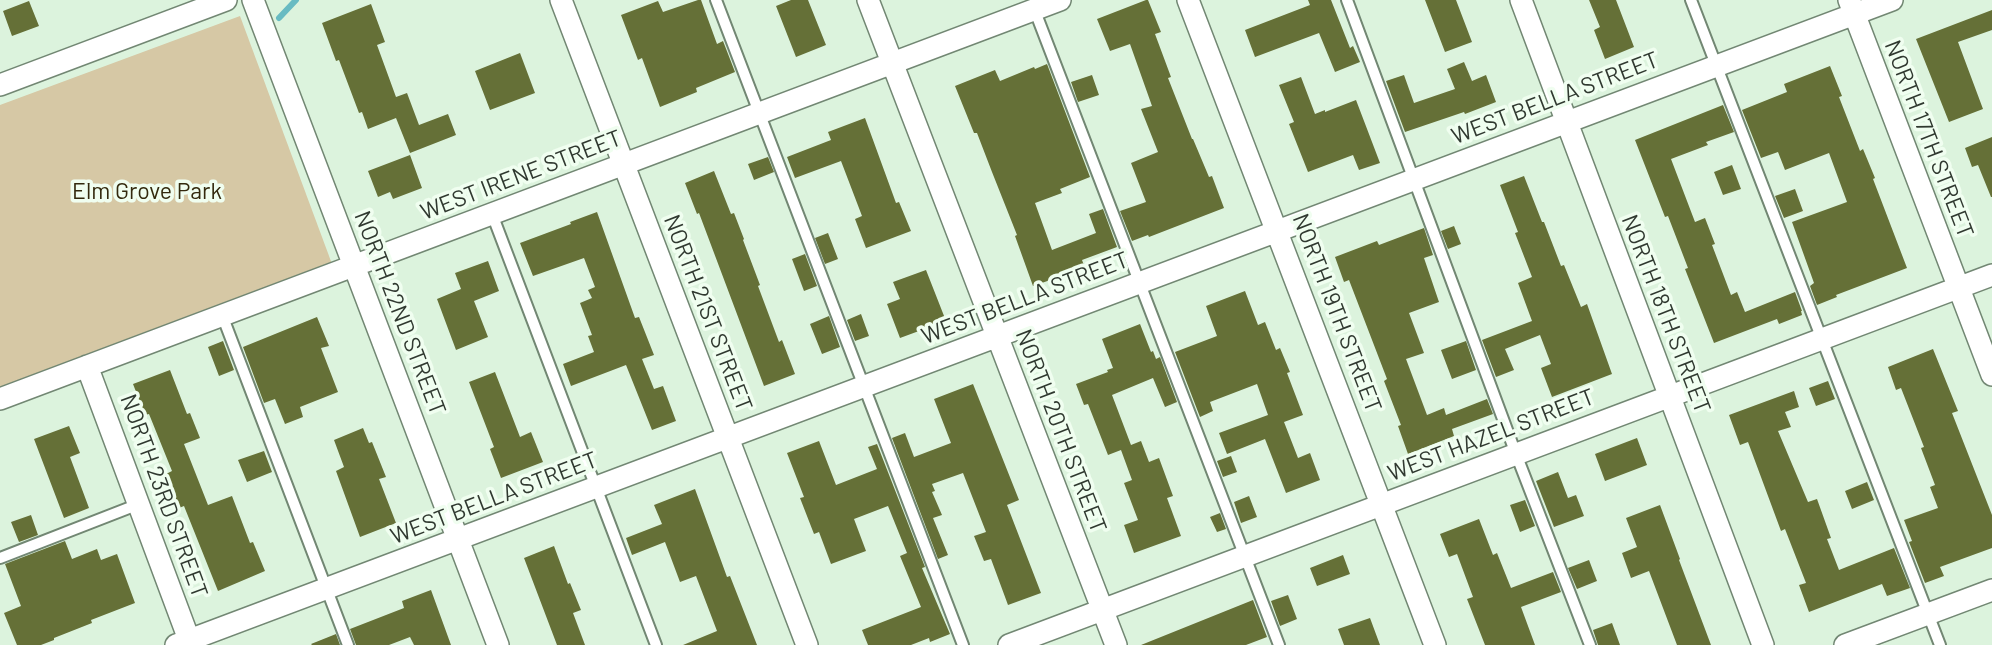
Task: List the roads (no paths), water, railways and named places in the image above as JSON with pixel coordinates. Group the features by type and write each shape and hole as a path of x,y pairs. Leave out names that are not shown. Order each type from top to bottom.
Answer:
{"street":[{"path":"0,85 226,0"},
{"name":"NORTH 22ND STREET","path":"253,0 498,645"},
{"name":"NORTH 21ST STREET","path":"561,0 807,645"},
{"name":"NORTH 20TH STREET","path":"868,0 1116,645"},
{"name":"WEST IRENE STREET","path":"0,399 892,64 1033,5 1060,0"},
{"name":"NORTH 19TH STREET","path":"1188,0 1435,645"},
{"name":"NORTH 18TH STREET","path":"1521,0 1763,645"},
{"name":"WEST BELLA STREET","path":"186,643 1716,66 1851,7 1892,0"},
{"name":"NORTH 17TH STREET","path":"1851,7 1992,375"},
{"name":"WEST HAZEL STREET","path":"1009,645 1992,275"},
{"name":"NORTH 23RD STREET","path":"87,366 139,504 186,643"},
{"path":"1845,645 1992,590"}],"lane":[{"path":"716,0 963,645"},
{"path":"1347,0 1590,645"},
{"path":"1692,0 1940,645"},
{"path":"1033,5 1279,645"},
{"path":"492,214 656,645"},
{"path":"222,315 348,645"},
{"path":"0,558 139,504"}],"waterway":[{"path":"279,18 296,0"}],"park label":[{"name":"Elm Grove Park","path":"147,191"}]}
